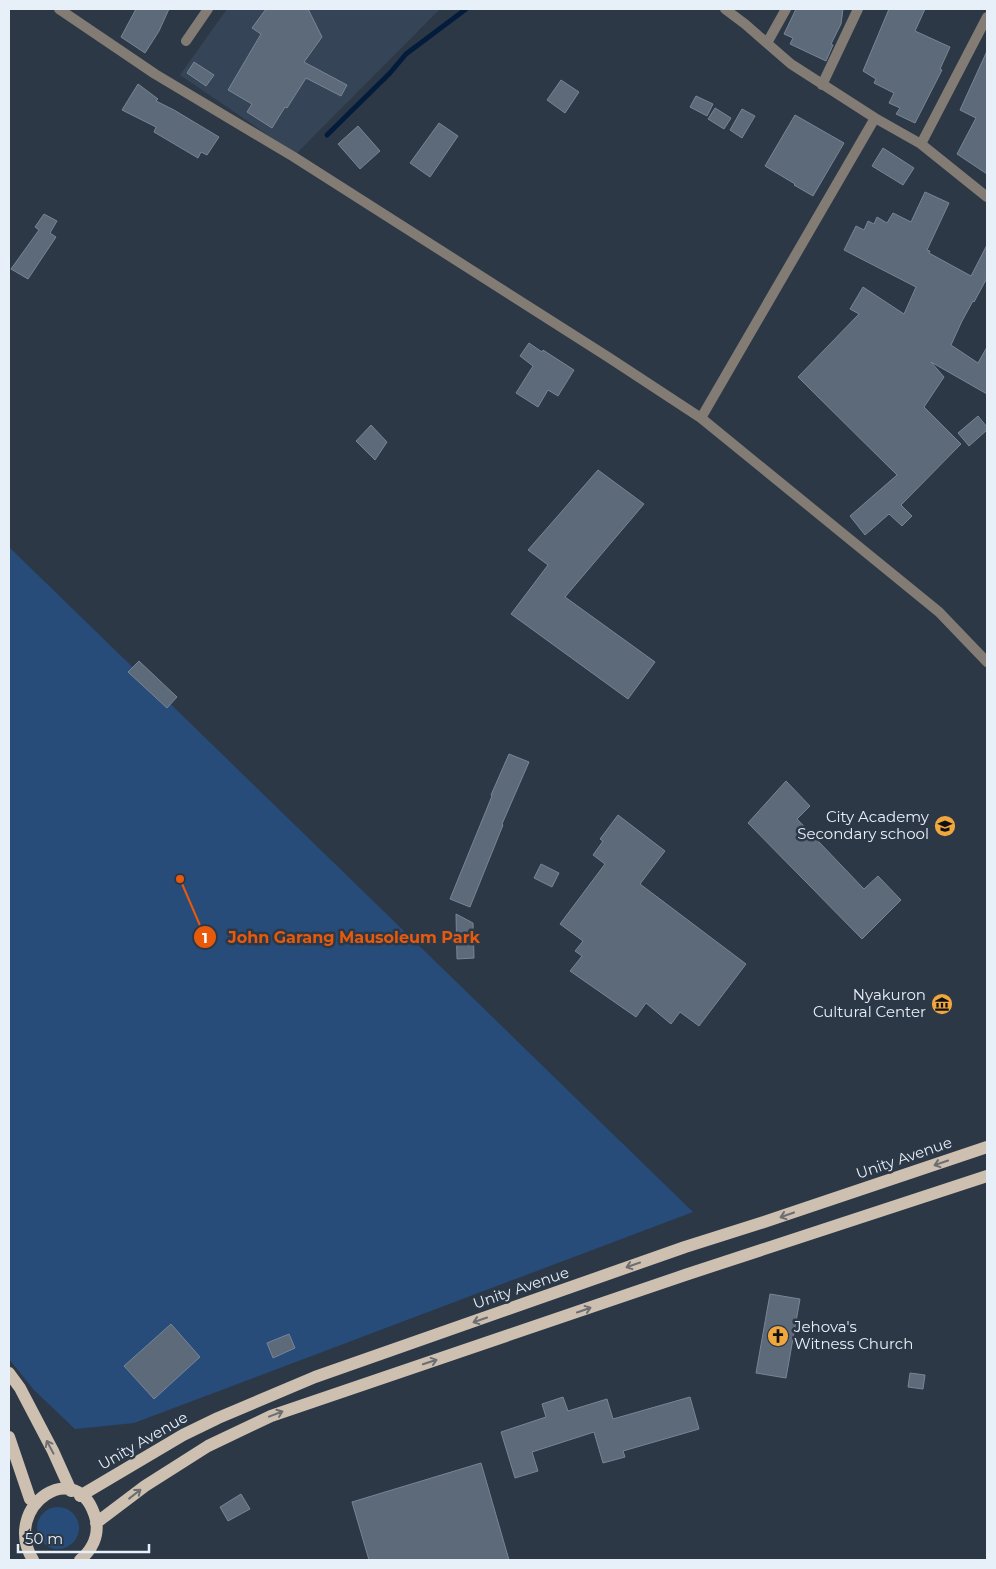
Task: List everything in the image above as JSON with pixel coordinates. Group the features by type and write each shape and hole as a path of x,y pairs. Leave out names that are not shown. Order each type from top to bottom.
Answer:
{"main road":[{"name":"Unity Avenue","path":"75,1493 218,1418 315,1377 685,1247 987,1147"},
{"path":"96,1523 145,1486 208,1446 271,1416 685,1275 987,1176"},
{"path":"9,1372 20,1388 75,1493"},
{"path":"9,1437 30,1499"},
{"path":"33,1560 25,1552 15,1532 19,1517 26,1504 36,1494 49,1489 64,1489 75,1493 88,1503 94,1512 97,1531 92,1547 80,1560"}],"street":[{"path":"59,9 155,74 294,157 701,418 938,612 987,662"},
{"path":"186,41 208,9"},
{"path":"725,9 746,24 791,64 875,118 922,144 987,197"},
{"path":"767,44 786,9"},
{"path":"822,85 858,9"},
{"path":"922,144 987,17"},
{"path":"701,418 875,118"}],"shaded area":[{"path":"227,9 440,9 296,154 180,75"},
{"path":"9,547 693,1212 134,1423 75,1429 34,1390 9,1359"},
{"path":"54,1507 62,1507 73,1513 79,1528 73,1543 62,1549 54,1549 43,1543 37,1532 37,1524 43,1513"}],"building":[{"path":"136,9 169,9 159,31 145,53 121,37"},
{"path":"266,9 308,9 322,37 304,62 347,85 341,96 306,78 272,128 247,112 252,104 228,90 261,34 252,28"},
{"path":"796,9 843,9 841,24 831,44 833,45 826,61 790,44 793,38 784,34"},
{"path":"889,9 925,9 915,31 950,47 940,69 942,70 915,123 896,114 900,108 889,103 894,93 874,83 876,79 863,71"},
{"path":"987,51 987,174 957,154 976,118 960,110"},
{"path":"194,62 214,75 206,86 187,73"},
{"path":"561,80 579,92 565,113 547,100"},
{"path":"138,84 158,99 156,101 219,137 207,155 201,152 198,158 154,132 156,127 122,110"},
{"path":"696,96 713,104 707,116 690,107"},
{"path":"715,108 731,118 724,129 708,119"},
{"path":"742,109 755,116 742,138 730,130"},
{"path":"795,115 844,143 813,196 765,166"},
{"path":"439,123 458,136 430,177 410,163"},
{"path":"358,126 380,151 360,169 338,144"},
{"path":"883,148 914,168 903,185 872,166"},
{"path":"925,192 949,203 927,250 930,251 929,253 971,276 987,245 987,278 962,321 951,345 978,363 987,347 987,394 931,362 944,377 924,407 961,444 901,505 912,516 902,526 889,514 865,535 850,516 897,475 798,377 859,314 850,309 863,287 904,314 916,287 844,250 856,226 864,230 868,221 874,224 877,217 887,223 893,213 911,222"},
{"path":"44,214 57,221 50,233 56,237 28,279 11,269 39,230 35,227"},
{"path":"529,343 574,370 558,396 548,390 538,407 516,393 533,366 520,356"},
{"path":"978,416 987,427 987,430 969,446 958,433"},
{"path":"371,425 387,442 375,460 356,441"},
{"path":"598,470 644,504 565,597 655,662 628,699 511,614 548,565 528,550"},
{"path":"139,661 177,697 167,708 128,672"},
{"path":"509,754 529,762 502,824 470,907 450,899"},
{"path":"786,781 810,806 797,819 864,889 878,876 901,900 862,939 748,823"},
{"path":"618,815 665,851 640,884 746,964 699,1026 680,1012 671,1024 646,1003 636,1017 570,971 582,956 575,951 583,941 560,924 605,864 593,855 603,841 600,839"},
{"path":"541,864 559,873 552,887 534,878"},
{"path":"456,914 473,923 474,958 457,959"},
{"name":"Jehova's Witness Church","path":"770,1294 800,1299 786,1378 756,1373"},
{"path":"171,1324 200,1357 154,1399 124,1366"},
{"path":"289,1334 295,1348 273,1358 267,1343"},
{"path":"910,1373 925,1375 923,1389 908,1387"},
{"path":"563,1397 568,1411 607,1399 613,1419 690,1397 699,1429 623,1451 625,1457 603,1463 594,1432 532,1452 538,1471 515,1478 501,1432 546,1417 542,1404"},
{"path":"481,1463 509,1560 369,1560 352,1502"},
{"path":"241,1494 250,1509 228,1521 220,1507"}],"waterway":[{"path":"327,135 390,73 406,54 466,9"}],"place":[{"name":"City Academy Secondary school","path":"945,826"},
{"name":"John Garang Mausoleum Park","path":"180,879"},
{"name":"Nyakuron Cultural Center","path":"942,1004"},
{"name":"Jehova's Witness Church","path":"778,1336"}]}
